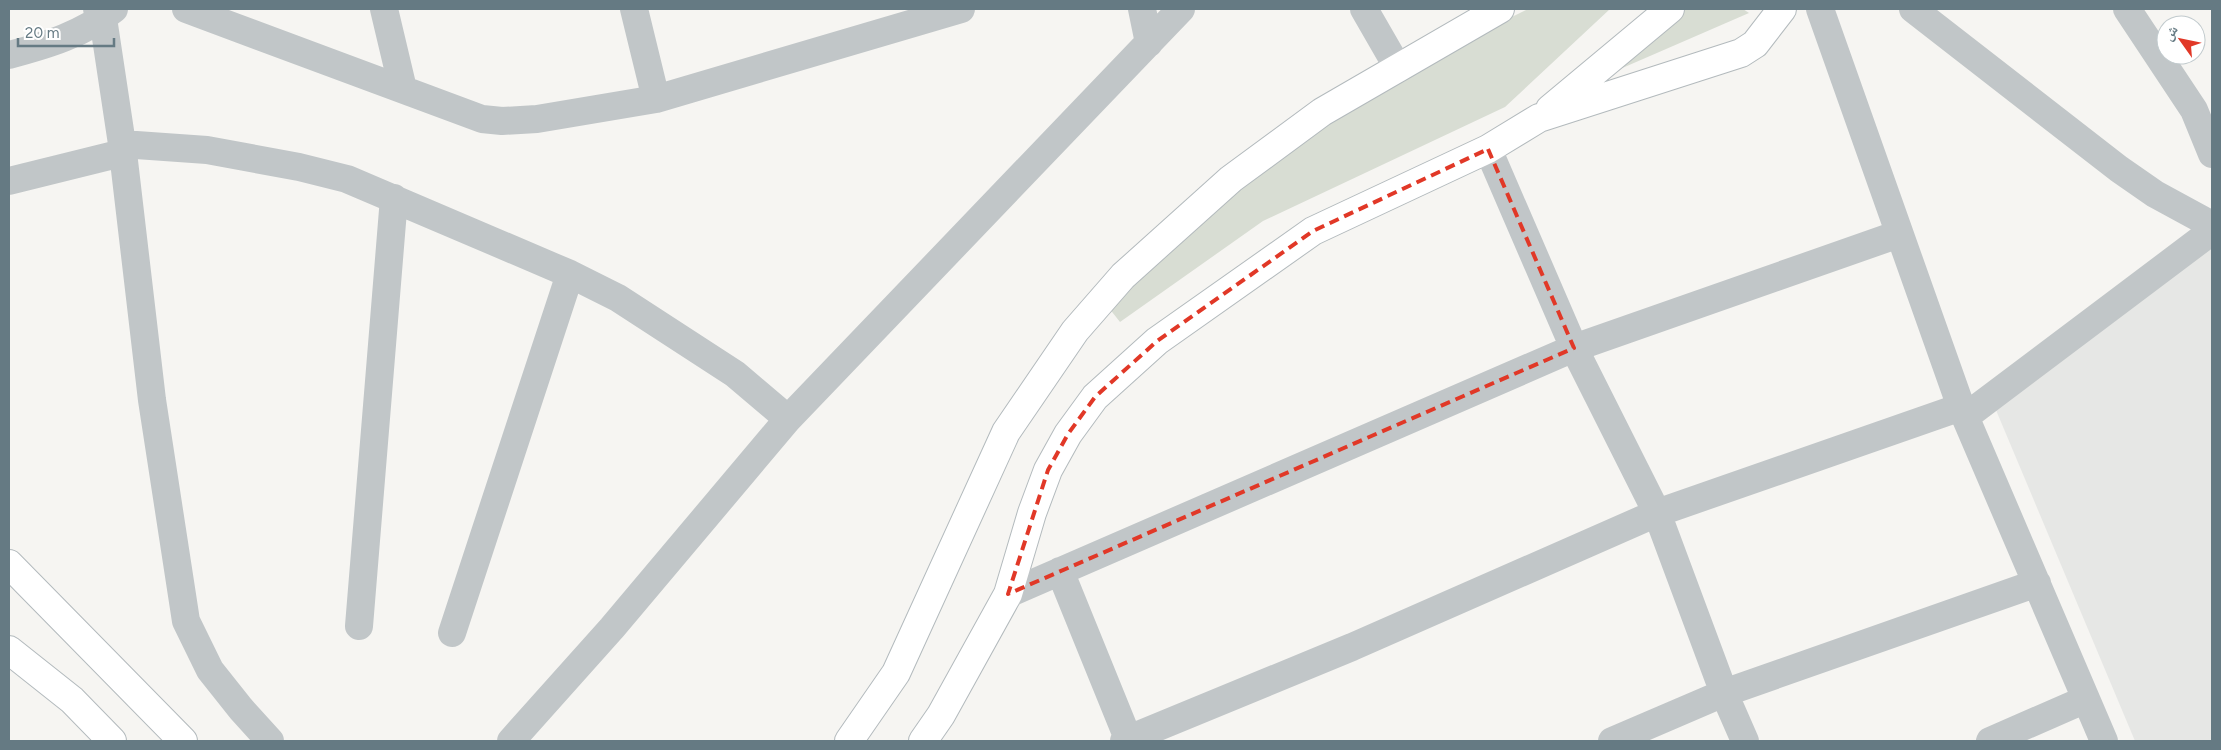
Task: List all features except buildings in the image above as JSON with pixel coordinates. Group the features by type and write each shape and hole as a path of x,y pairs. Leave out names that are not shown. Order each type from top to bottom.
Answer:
{"main road":[{"path":"849,741 896,673 1006,432 1075,331 1123,276 1231,179 1322,112 1500,9"},
{"path":"923,741 942,715 1008,594 1032,513 1048,470 1068,434 1095,397 1157,341 1313,231 1488,148 1539,118 1670,9"},
{"path":"1539,118 1741,53 1754,44 1782,9"},
{"path":"9,564 183,741"},
{"path":"9,650 72,700 112,741"}],"street":[{"path":"186,9 482,119 502,122 537,119 656,99 894,18 961,9"},
{"path":"384,9 404,89"},
{"path":"634,9 656,99"},
{"path":"1142,9 1149,43"},
{"path":"511,741 612,628 788,419 1181,9"},
{"path":"1364,9 1398,68"},
{"path":"1820,9 1963,412 2037,583 2084,700 2104,741"},
{"path":"1913,9 2119,169 2155,194 2212,225"},
{"path":"2127,9 2194,110 2212,154"},
{"path":"9,55 58,42 105,12 152,400 186,621 210,670 241,710 270,741"},
{"path":"9,182 122,149 174,146 252,157 347,179 570,274 618,298 689,342 735,374 788,419"},
{"path":"1488,148 1574,348 1657,513 1724,693 1745,741"},
{"path":"359,626 394,198"},
{"path":"1060,571 1127,741 1352,647 1657,513 1963,412 2212,231"},
{"path":"1008,594 1574,348 1899,234"},
{"path":"452,633 570,274"},
{"path":"1612,741 1724,693 2037,583"},
{"path":"1990,741 2084,700"}],"highlighted area":[{"path":"1488,149 1574,348 1008,594 1048,470 1068,434 1095,397 1157,341 1313,231"}],"shaded area":[{"path":"1528,9 1610,9 1505,107 1263,221 1120,322 1105,303 1314,121 1388,78"},
{"path":"1676,9 1743,9 1749,13 1597,79"},
{"path":"2212,246 2212,741 2135,741 1993,403"}]}
